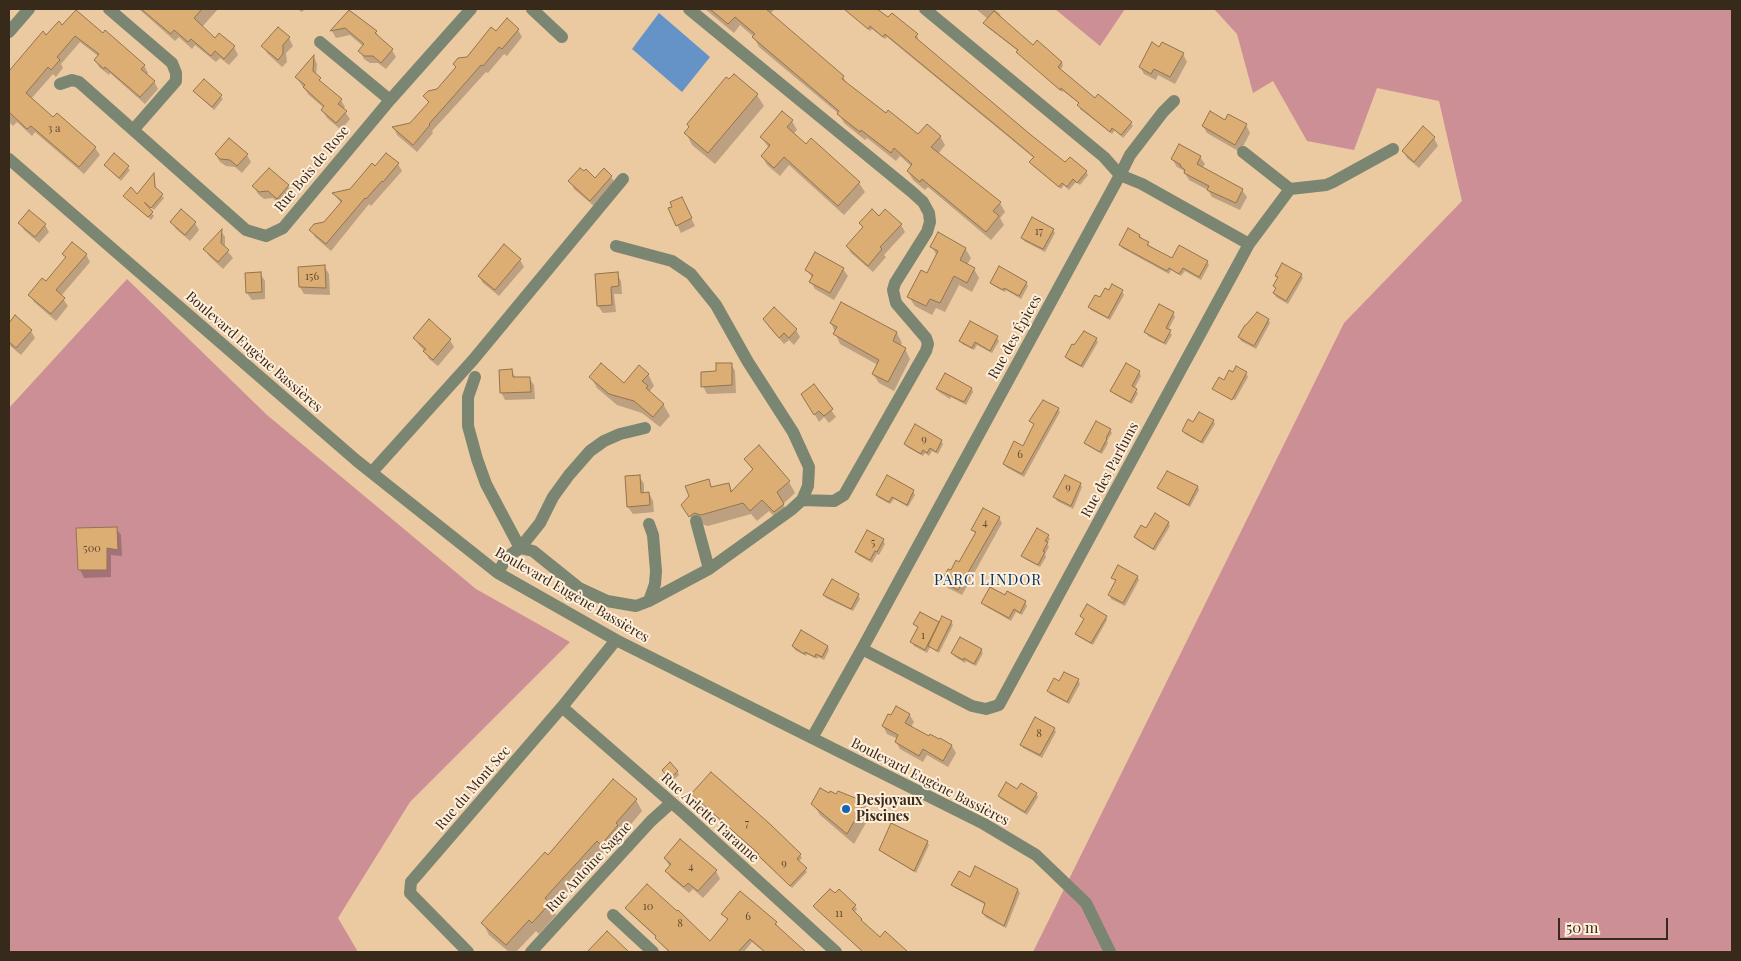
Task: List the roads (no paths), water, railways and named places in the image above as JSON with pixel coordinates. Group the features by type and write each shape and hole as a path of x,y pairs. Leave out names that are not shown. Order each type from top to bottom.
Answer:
{"street":[{"path":"9,32 29,9"},
{"path":"109,9 172,63 176,73 176,82 134,130"},
{"name":"Rue Bois de Rose","path":"60,84 72,80 79,82 246,230 266,236 283,228 390,100 472,9"},
{"path":"532,9 562,37"},
{"path":"689,9 912,192 923,202 929,213 930,222 927,232 895,283 893,290 896,303 926,338 928,344 926,351 844,495 834,501 802,500"},
{"path":"924,9 1104,157 1120,175 1142,184 1249,244"},
{"path":"320,42 390,100"},
{"name":"Rue des Épices","path":"812,738 1130,155 1163,112 1174,101"},
{"path":"1243,152 1290,189 1326,185 1392,149"},
{"name":"Boulevard Eugène Bassières","path":"9,159 372,472 498,574 616,640 984,824 1036,855 1086,903 1110,952"},
{"path":"372,472 473,360 623,179"},
{"name":"Rue des Parfums","path":"862,649 972,706 986,709 999,704 1249,244 1290,189"},
{"path":"475,377 468,397 468,426 486,484 520,548 533,551 579,588 607,601 636,606 649,601 709,569 802,500 808,486 809,467 793,432 748,362 716,305 690,274 672,261 616,246"},
{"path":"498,574 506,558 520,548 540,523 553,497 590,452 604,441 620,434 645,428"},
{"path":"696,521 709,569"},
{"path":"649,524 653,535 656,571 649,601"},
{"name":"Rue du Mont Sec","path":"468,952 410,893 411,882 562,707 616,640"},
{"name":"Rue Arlette Taranne","path":"562,707 836,952"},
{"name":"Rue Antoine Sagne","path":"531,952 651,821 671,803"},
{"path":"613,916 653,952"}],"water":[{"path":"659,13 710,57 682,92 632,49"}],"place":[{"name":"Desjoyaux Piscines","path":"846,809"}],"district":[{"name":"PARC LINDOR","path":"988,580"}]}
